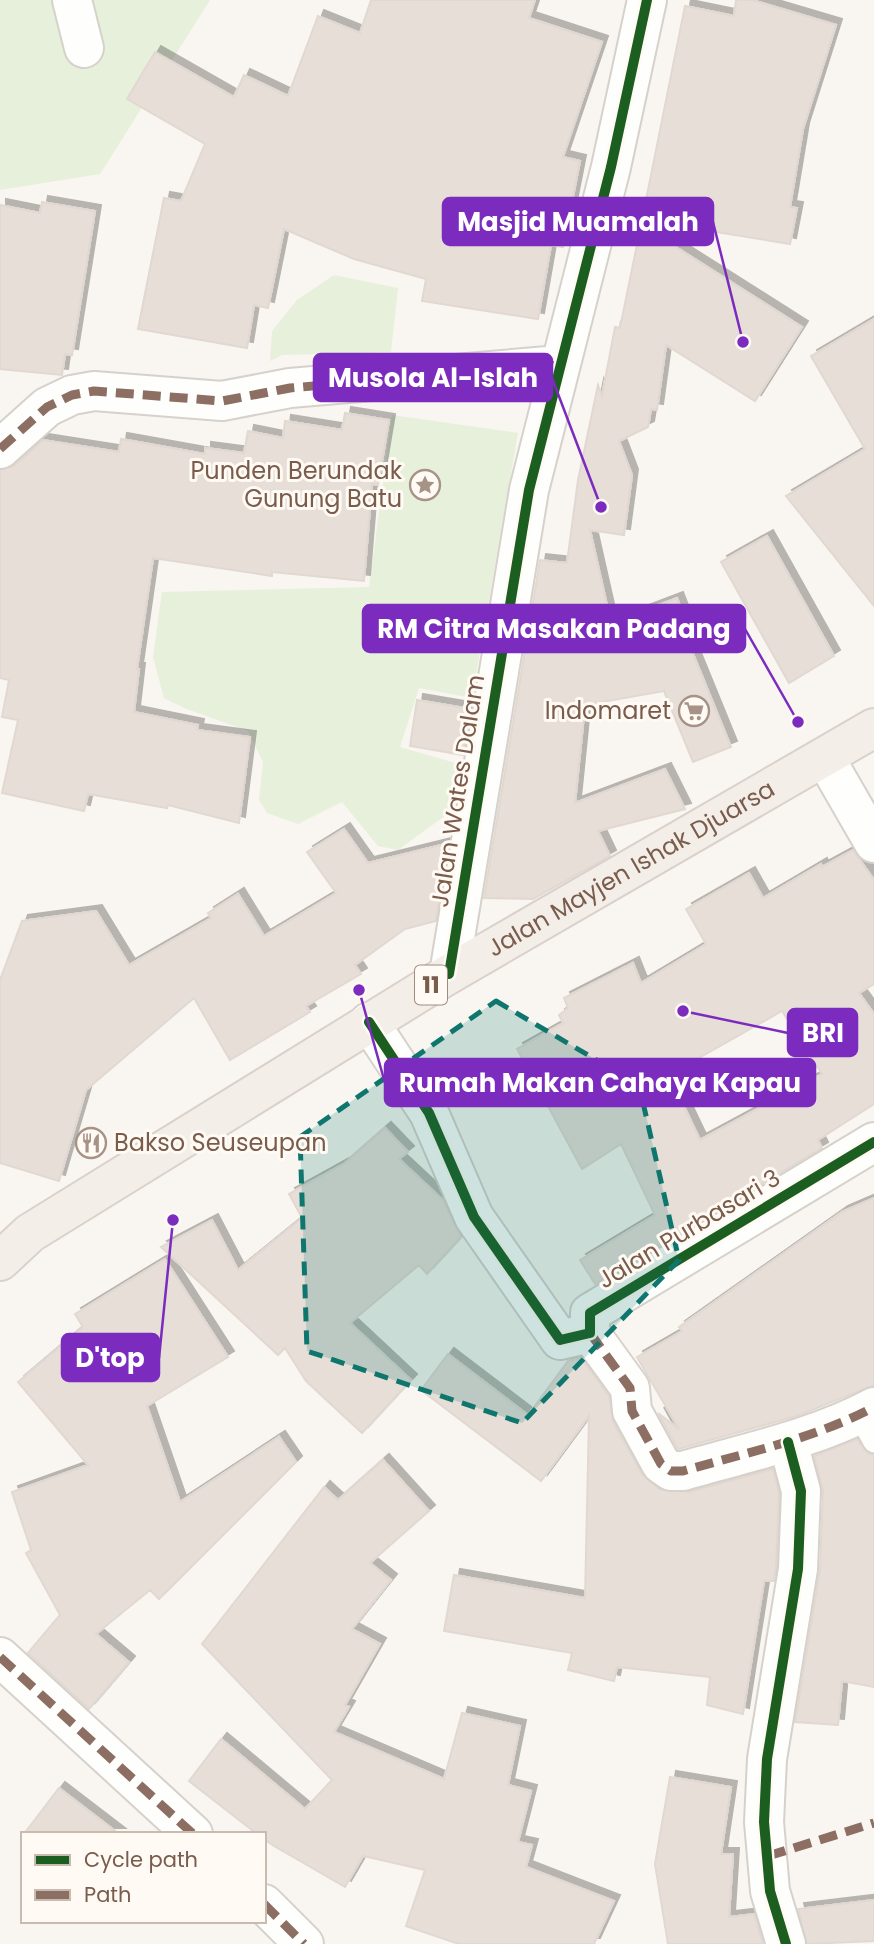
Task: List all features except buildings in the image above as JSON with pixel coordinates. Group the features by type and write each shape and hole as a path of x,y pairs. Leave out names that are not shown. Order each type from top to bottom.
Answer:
{"main road":[{"name":"Jalan Mayjen Ishak Djuarsa","path":"0,1261 15,1232 449,974 874,728"}],"street":[{"path":"72,0 84,48"},
{"name":"Jalan Wates Dalam","path":"449,974 529,490 611,167 647,0"},
{"path":"0,449 47,407 72,395 94,391 222,401 290,388 560,365"},
{"path":"825,758 874,843"},
{"path":"369,1022 429,1113 474,1217 559,1340 590,1333 630,1388 632,1411 661,1464 671,1471 683,1471 869,1421"},
{"name":"Jalan Purbasari 3","path":"590,1333 590,1314 874,1143"},
{"path":"786,1944 770,1891 764,1809 767,1759 798,1569 801,1491 788,1442"},
{"path":"0,1657 191,1832"},
{"path":"266,1905 304,1944"}],"highlighted area":[{"path":"496,1001 639,1085 679,1260 522,1423 307,1351 300,1137"}],"green space":[{"path":"0,0 210,0 100,174 0,190"},
{"path":"334,275 398,288 391,352 282,355 270,361 272,331 297,300"},
{"path":"392,415 518,433 472,698 419,688 400,747 459,764 457,807 398,850 378,846 342,802 298,824 267,813 259,800 263,762 248,731 164,698 153,657 162,592 369,587"}],"marked path":[{"path":"0,449 47,407 72,395 94,391 222,401 290,388 560,365"},
{"path":"590,1333 630,1388 632,1411 661,1464 671,1471 683,1471 780,1444 828,1428 874,1407"},
{"path":"0,1657 191,1832"},
{"path":"768,1856 874,1823"},
{"path":"266,1906 304,1944"}],"cycle path":[{"path":"449,974 529,490 611,167 647,0"},
{"path":"369,1022 429,1113 474,1217 560,1340 590,1333 590,1313 874,1142"},
{"path":"786,1944 770,1891 764,1822 767,1759 798,1569 801,1491 788,1442"}],"place":[{"name":"Masjid Muamalah","path":"743,342"},
{"name":"Punden Berundak Gunung Batu","path":"425,485"},
{"name":"Musola Al-Islah","path":"601,507"},
{"name":"Indomaret","path":"694,711"},
{"name":"RM Citra Masakan Padang","path":"798,722"},
{"name":"Rumah Makan Cahaya Kapau","path":"359,990"},
{"name":"BRI","path":"683,1011"},
{"name":"Bakso Seuseupan","path":"91,1143"},
{"name":"D'top","path":"173,1220"}]}
